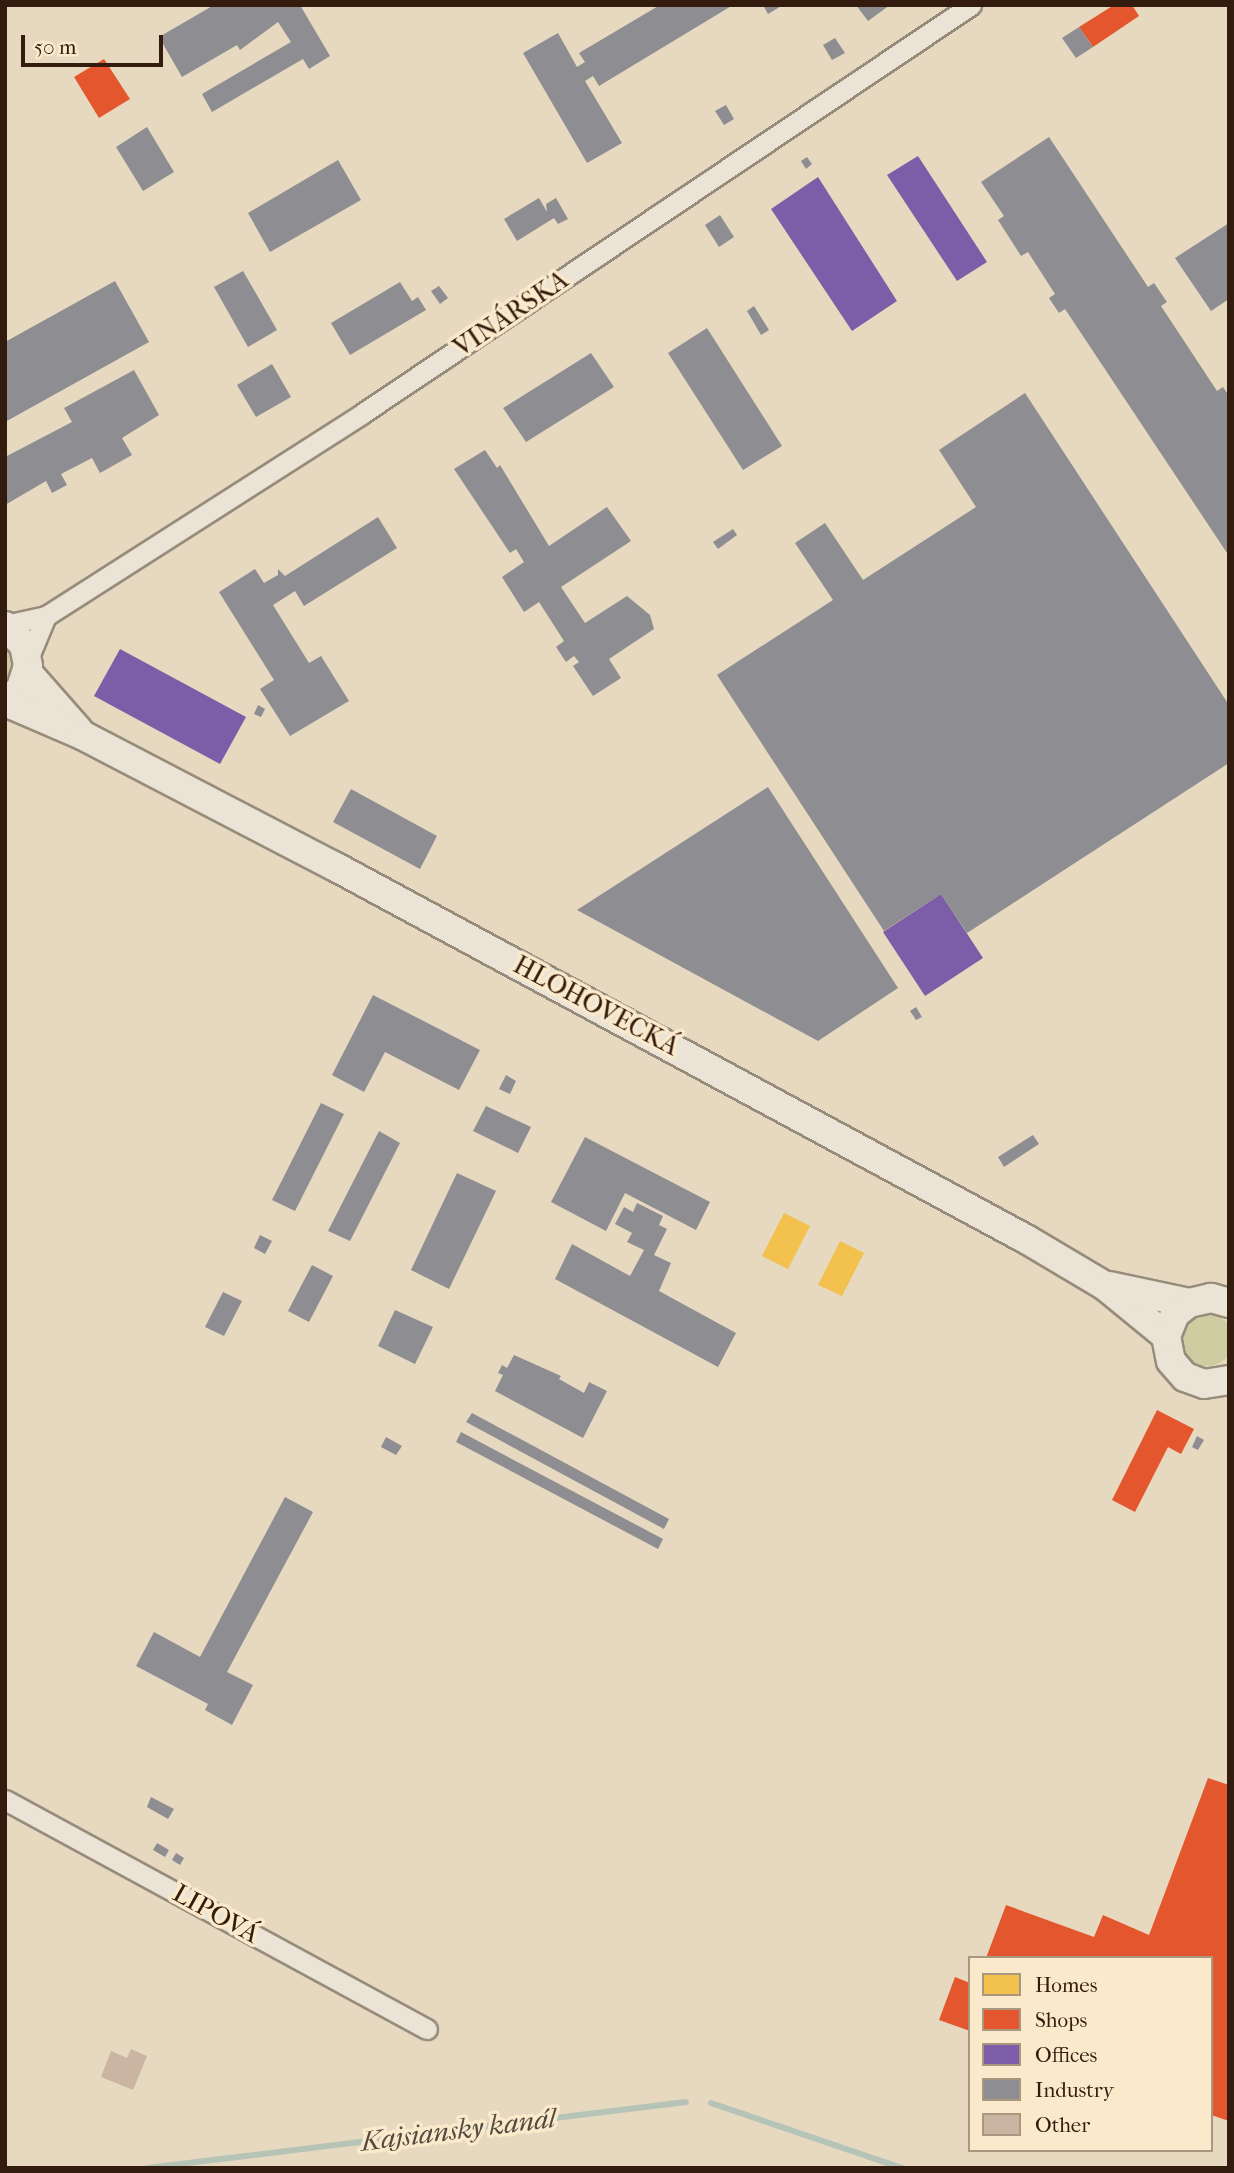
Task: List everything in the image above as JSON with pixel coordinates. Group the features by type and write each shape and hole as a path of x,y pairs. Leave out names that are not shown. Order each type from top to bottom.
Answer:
{"main road":[{"name":"HLOHOVECKÁ","path":"5,625 20,639 28,666 82,735"},
{"path":"5,702 20,690 28,666"},
{"name":"HLOHOVECKÁ","path":"5,702 82,735 545,978 1105,1286 1166,1336"},
{"name":"HLOHOVECKÁ","path":"1105,1286 1189,1303 1211,1298 1229,1303"},
{"path":"1189,1303 1175,1314 1166,1336 1171,1361 1185,1377 1204,1384 1229,1380"}],"street":[{"name":"VINÁRSKA","path":"5,625 46,616 363,413 971,5"},
{"path":"28,666 46,616"},
{"name":"LIPOVÁ","path":"5,1800 427,2029"}],"shaded area":[{"path":"5,642 14,665 5,683"},
{"path":"1207,1314 1217,1316 1225,1322 1231,1330 1231,1350 1225,1358 1217,1364 1207,1366 1197,1364 1189,1358 1183,1350 1181,1340 1183,1330 1189,1322 1197,1316"}],"building: Homes":[{"path":"784,1213 810,1226 788,1269 762,1256"},
{"path":"840,1241 864,1253 842,1296 818,1285"}],"building: Shops":[{"path":"1114,5 1132,5 1139,16 1093,47 1079,27"},
{"path":"104,59 130,99 99,118 74,77"},
{"path":"1157,1410 1194,1429 1181,1454 1168,1447 1135,1512 1112,1500"},
{"path":"1208,1778 1229,1785 1229,2121 1213,2116 1213,1956 987,1956 1006,1905 1094,1937 1103,1915 1149,1935"},
{"path":"955,1977 968,1982 968,2030 939,2020"}],"building: Offices":[{"path":"918,156 987,262 957,281 887,175"},
{"path":"818,177 897,301 852,331 771,209"},
{"path":"120,649 246,717 220,764 94,696"},
{"path":"941,894 983,958 925,996 883,932"}],"building: Industry":[{"path":"214,5 300,5 330,56 309,69 303,59 212,112 202,94 291,42 278,22 240,50 237,45 182,77 159,37"},
{"path":"660,5 733,5 599,86 593,76 585,81 622,143 587,163 523,53 558,33 577,67 585,62 579,53"},
{"path":"763,5 783,5 768,14"},
{"path":"856,5 890,5 868,21"},
{"path":"1079,27 1093,47 1076,58 1062,38"},
{"path":"835,38 845,53 832,60 823,45"},
{"path":"726,105 734,119 724,125 715,111"},
{"path":"147,127 174,172 143,191 116,147"},
{"path":"1049,137 1148,287 1154,283 1167,302 1161,306 1217,391 1223,387 1229,396 1229,556 1065,309 1059,313 1049,298 1055,294 1028,252 1021,256 998,220 1004,216 981,182"},
{"path":"807,157 812,164 806,169 801,161"},
{"path":"338,160 361,200 270,252 248,213"},
{"path":"539,198 547,212 546,204 556,198 568,219 558,224 554,218 517,241 504,219"},
{"path":"720,215 734,237 719,247 705,225"},
{"path":"1229,223 1229,299 1211,311 1175,258"},
{"path":"243,271 277,330 248,347 214,287"},
{"path":"115,281 149,342 5,422 5,342"},
{"path":"400,282 412,301 418,297 426,310 350,355 331,323"},
{"path":"439,286 448,298 440,304 431,291"},
{"path":"754,306 769,330 761,335 747,311"},
{"path":"707,328 782,446 743,470 668,353"},
{"path":"591,353 614,387 526,442 503,408"},
{"path":"272,364 291,397 256,417 237,385"},
{"path":"134,370 159,415 122,438 132,455 100,473 92,458 61,474 67,485 52,493 46,481 5,505 5,457 72,422 64,408"},
{"path":"1025,393 1229,705 1229,763 967,933 941,894 884,931 717,675 833,600 795,543 825,523 863,580 976,507 939,450"},
{"path":"485,450 497,468 500,465 549,546 607,507 631,541 561,587 585,623 627,596 650,615 654,629 609,659 621,678 593,696 573,666 579,662 574,656 566,662 556,647 564,641 539,602 524,612 502,577 524,562 516,549 510,553 454,469"},
{"path":"378,517 397,548 304,606 295,591 273,605 309,663 321,656 349,701 290,736 260,689 274,680 219,592 255,569 264,583 278,575 278,569 285,576"},
{"path":"733,529 737,535 718,549 713,542"},
{"path":"258,705 265,709 261,717 254,714"},
{"path":"768,787 898,988 818,1041 577,910"},
{"path":"351,789 437,836 420,869 333,822"},
{"path":"373,995 480,1050 459,1090 385,1052 364,1092 332,1075"},
{"path":"916,1007 922,1017 916,1020 910,1011"},
{"path":"506,1075 516,1081 510,1094 499,1089"},
{"path":"321,1103 344,1114 295,1211 272,1200"},
{"path":"486,1106 531,1127 518,1153 473,1131"},
{"path":"379,1131 400,1143 350,1241 328,1231"},
{"path":"1033,1135 1039,1144 1004,1167 998,1157"},
{"path":"585,1137 710,1202 696,1230 625,1193 606,1231 551,1202"},
{"path":"457,1173 496,1191 449,1289 411,1270"},
{"path":"637,1203 663,1216 659,1225 667,1229 654,1255 671,1263 659,1291 736,1333 718,1367 555,1279 572,1244 630,1276 644,1250 627,1242 632,1233 615,1224 624,1207 633,1212"},
{"path":"260,1235 272,1241 265,1254 254,1248"},
{"path":"312,1265 333,1276 309,1322 288,1311"},
{"path":"223,1292 242,1301 224,1336 205,1327"},
{"path":"395,1310 433,1327 415,1364 378,1346"},
{"path":"514,1355 561,1376 559,1379 584,1393 589,1382 607,1391 583,1438 495,1391 503,1375 498,1373 502,1365 507,1368"},
{"path":"472,1413 669,1519 664,1529 466,1422"},
{"path":"461,1432 663,1539 658,1549 456,1442"},
{"path":"1197,1436 1204,1440 1198,1450 1192,1447"},
{"path":"386,1437 402,1446 396,1455 381,1447"},
{"path":"285,1497 313,1512 227,1672 253,1685 232,1725 205,1710 208,1704 136,1666 154,1632 200,1657"},
{"path":"151,1797 174,1809 168,1819 147,1807"},
{"path":"157,1843 169,1850 165,1857 153,1850"},
{"path":"176,1853 184,1858 180,1865 172,1860"}],"building: Other":[{"path":"131,2049 147,2056 133,2090 101,2077 111,2051 127,2058"}],"waterway":[{"name":"Kajsiansky kanál","path":"147,2168 686,2102"},
{"name":"Kajsiansky kanál","path":"711,2103 902,2168"}]}
